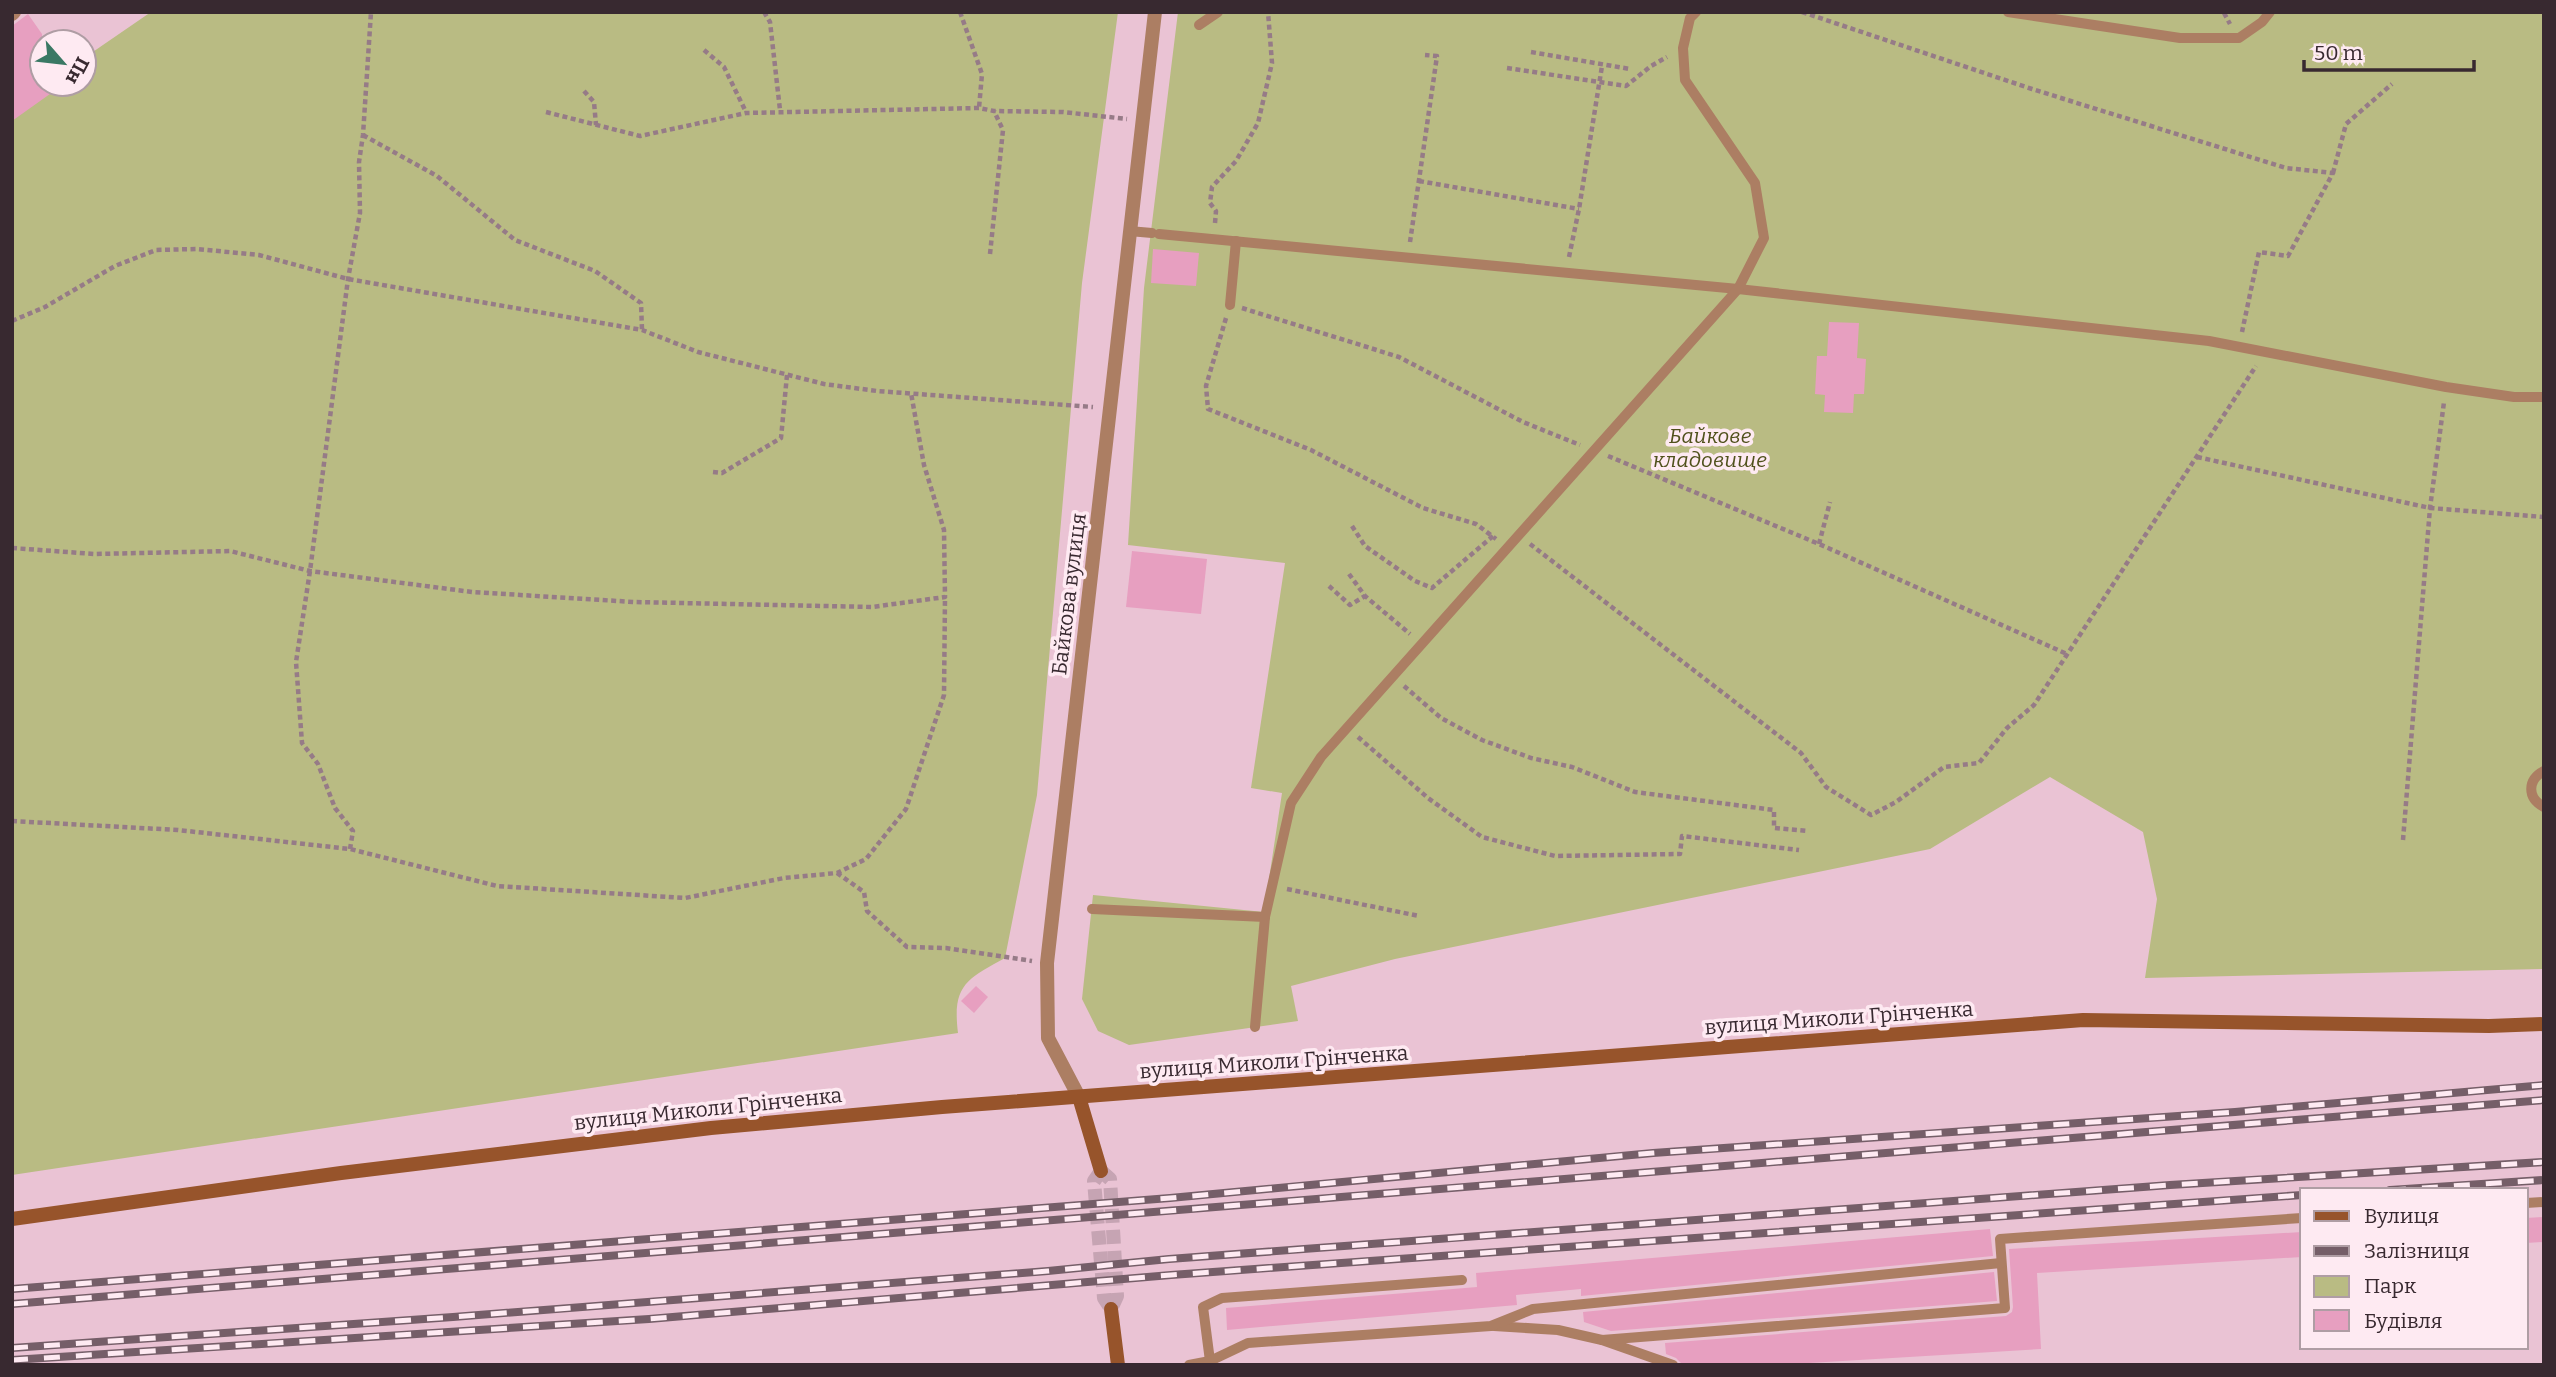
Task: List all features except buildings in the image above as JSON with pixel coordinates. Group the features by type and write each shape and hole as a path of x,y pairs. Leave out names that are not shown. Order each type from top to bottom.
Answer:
{"main road":[{"name":"вулиця Миколи Грінченка","path":"12,1219 341,1173 711,1128 1079,1097 2084,1020 2489,1026 2544,1024"},
{"name":"Байкова вулиця","path":"1079,1097 1101,1171"},
{"path":"1111,1309 1118,1365"}],"street":[{"name":"Байкова вулиця","path":"1079,1097 1048,1038 1047,962 1155,12"}],"lane":[{"path":"1199,25 1218,12"},
{"path":"1255,1027 1265,917 1291,803 1321,757 1738,289 1764,238 1755,183 1685,79 1683,48 1690,18 1696,12"},
{"path":"2008,12 2180,38 2239,38 2262,22 2270,12"},
{"path":"1129,231 1738,289 2196,339 2446,387 2514,397 2544,397"},
{"path":"1230,305 1236,241"},
{"path":"2544,771 2536,776 2531,784 2531,794 2534,801 2544,807"},
{"path":"1092,909 1265,917"},
{"path":"1602,1340 2005,1308 2000,1239 2300,1218"},
{"path":"1491,1326 1533,1309 2001,1263"},
{"path":"1210,1361 1203,1307 1222,1298 1462,1280"},
{"path":"1189,1365 1210,1361 1248,1343 1491,1326 1558,1330 1602,1340 1673,1365"}],"path":[{"path":"350,849 353,831 335,808 318,764 302,743 296,662 348,279 360,214 359,162 371,12"},
{"path":"764,12 770,22 780,110"},
{"path":"960,12 982,75 979,108"},
{"path":"1214,239 1216,211 1210,203 1212,187 1236,161 1258,123 1267,87 1272,63 1268,12"},
{"path":"1802,12 2032,89 2286,168 2333,173"},
{"path":"1507,68 1626,86 1651,66 1683,48"},
{"path":"704,50 724,67 746,113"},
{"path":"1531,52 1630,69"},
{"path":"1410,243 1437,56 1424,54"},
{"path":"1569,257 1602,66"},
{"path":"2239,346 2259,252 2288,256 2333,173 2346,124 2392,84"},
{"path":"584,91 594,103 596,125"},
{"path":"546,112 640,136 746,113 780,110 979,108 994,111 1063,112 1142,120"},
{"path":"990,254 1003,130 994,111"},
{"path":"363,135 437,176 515,240 594,271 641,303 642,330"},
{"path":"1419,181 1579,209"},
{"path":"12,321 45,307 115,266 156,250 197,249 259,255 348,279 642,330 698,352 824,384 1111,408"},
{"path":"1352,526 1365,546 1415,581 1432,588 1493,536 1476,524 1423,508 1311,450 1209,409 1206,386 1230,305 1399,356 1523,422 1819,544 2067,654"},
{"path":"1519,535 1801,753 1826,786 1871,815 1896,802 1944,767 1979,763 2007,728 2034,705 2266,352"},
{"path":"713,472 722,473 781,438 787,375"},
{"path":"2403,840 2430,508 2446,387"},
{"path":"12,821 178,830 350,849 497,886 685,898 784,878 838,873 866,859 906,809 944,695 944,530 924,465 911,393"},
{"path":"2196,457 2430,508 2544,517"},
{"path":"1819,544 1830,502"},
{"path":"12,548 94,554 230,551 310,571 472,592 634,601 872,607 945,597"},
{"path":"1349,574 1365,596 1422,644"},
{"path":"1329,586 1350,605 1365,596"},
{"path":"1393,676 1441,718 1482,740 1531,758 1572,767 1634,792 1773,810 1774,828 1808,831"},
{"path":"1347,728 1428,798 1482,837 1555,856 1680,854 1682,836 1799,850"},
{"path":"838,873 864,892 867,911 907,947 946,948 1047,962"},
{"path":"1298,891 1419,916"}],"green space":[{"path":"151,12 1118,12 1082,283 1037,795 1005,958 965,985 957,1004 958,1033 12,1175 12,107 28,96 98,98 98,48"},
{"name":"Байкове кладовище","path":"1178,12 2544,12 2544,969 2145,978 2157,899 2143,832 2050,777 1930,849 1395,959 1291,986 1298,1021 1129,1045 1098,1031 1082,999 1093,895 1264,912 1282,793 1251,788 1285,563 1128,545 1144,288"}],"tunnel":[{"path":"1101,1171 1110,1179 1117,1296 1111,1309 1104,1298 1094,1181 1101,1171"}],"railway":[{"path":"12,1289 1170,1198 1653,1153 2235,1112 2544,1085"},
{"path":"12,1304 2544,1100"},
{"path":"12,1348 453,1317 1048,1271 1169,1259 2170,1185 2544,1162"},
{"path":"2421,1188 2544,1180"},
{"path":"12,1360 649,1319 1171,1275 2300,1195"}]}
